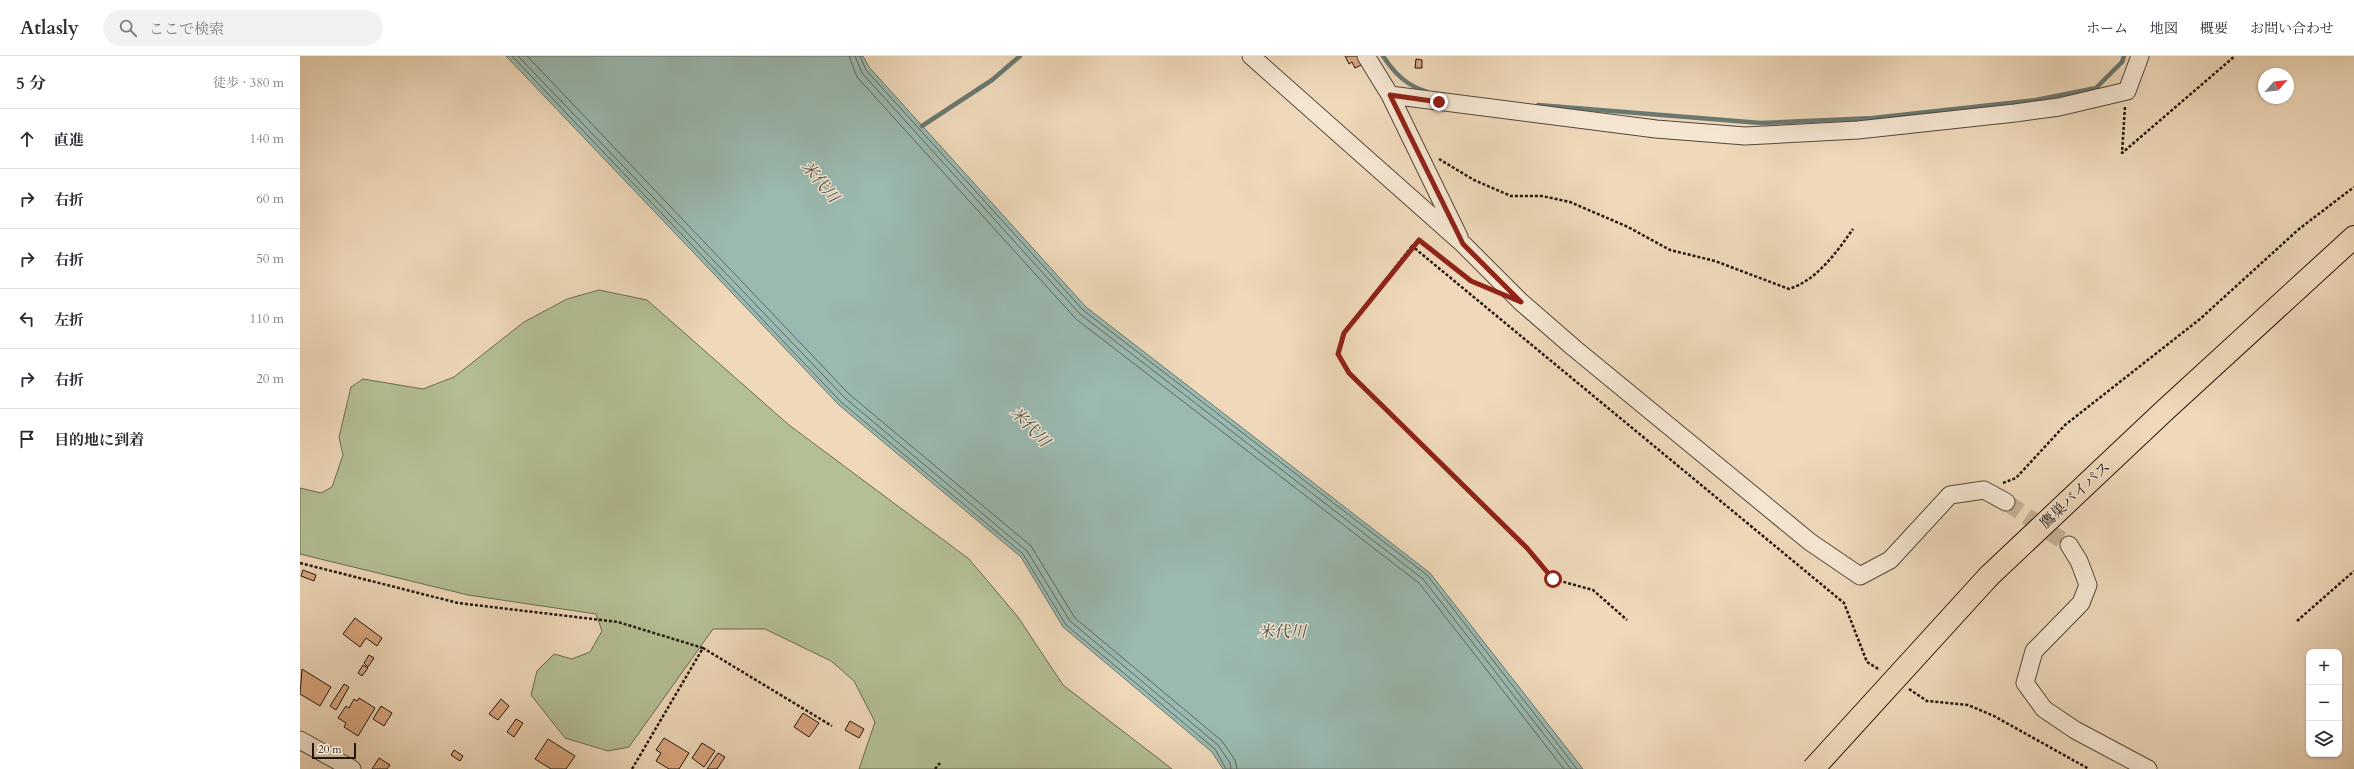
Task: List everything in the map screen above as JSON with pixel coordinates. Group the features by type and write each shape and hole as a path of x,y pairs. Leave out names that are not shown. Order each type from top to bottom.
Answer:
{"highway":[{"name":"鷹巣バイパス","path":"1813,769 1989,576 2164,411 2354,237"}],"street":[{"path":"1251,56 1463,244 1521,302 1574,348 1810,542 1860,576 1890,560 1950,495 1984,490 2006,502"},
{"path":"1366,56 1390,95 1463,244"},
{"path":"1390,95 1634,126 1745,136 1858,130 2059,107 2127,91 2140,56"},
{"path":"2069,545 2079,561 2088,584 2081,603 2034,651 2025,683 2044,709 2075,730 2148,769"},
{"path":"300,740 352,769"}],"path":[{"path":"2127,91 2122,153 2235,56"},
{"path":"1433,156 1474,180 1511,196 1542,196 1570,202 1628,226 1670,250 1716,261 1789,289 1801,285 1833,258 1853,229"},
{"path":"1984,490 2016,478 2065,425 2200,319 2299,229 2354,187"},
{"path":"1485,287 1471,281 1419,240 1412,246 1344,333 1338,354 1349,373 1527,548 1553,579 1593,590 1627,620"},
{"path":"1412,246 1844,603 1868,662 1881,671"},
{"path":"300,563 458,602 618,622 703,648 832,726"},
{"path":"2297,620 2354,571"},
{"path":"632,769 703,648"},
{"path":"1907,688 1927,701 1968,705 1994,716 2089,769"},
{"path":"935,769 940,763"}],"green space":[{"path":"599,290 647,300 789,425 969,559 1018,617 1063,685 1172,769 859,769 875,722 854,681 831,661 765,629 713,629 629,747 608,751 565,738 531,695 537,671 554,654 572,659 590,652 602,631 596,614 468,595 300,554 300,488 321,493 332,487 343,455 339,437 351,387 363,379 423,389 454,377 524,322 567,299"}],"water":[{"name":"米代川","path":"506,56 863,56 869,67 1086,307 1430,573 1583,769 1223,769 1212,752 1063,627 1021,557 839,405"}],"building":[{"path":"1345,56 1361,56 1365,63 1355,68 1352,62 1349,64"},
{"path":"1416,59 1422,60 1422,68 1415,68"},
{"path":"303,570 316,575 314,581 301,576"},
{"path":"355,618 382,638 377,646 366,638 360,647 343,634"},
{"path":"369,655 374,658 368,667 364,663"},
{"path":"363,665 368,668 362,676 358,673"},
{"path":"302,669 331,687 320,706 300,694"},
{"path":"344,684 349,687 336,710 330,706"},
{"path":"359,698 375,708 358,736 344,727 346,723 338,718 346,706 349,708 354,699 357,701"},
{"path":"501,699 509,706 498,720 489,714"},
{"path":"381,706 392,713 384,726 373,719"},
{"path":"803,713 819,723 809,737 794,727"},
{"path":"516,719 523,723 514,737 507,732"},
{"path":"850,721 864,729 859,738 845,730"},
{"path":"664,738 689,753 679,769 669,769 656,761 661,753 656,750"},
{"path":"548,739 575,756 566,769 551,769 535,759"},
{"path":"702,743 715,751 704,767 692,758"},
{"path":"454,750 463,756 460,761 451,755"},
{"path":"718,753 725,757 717,769 707,769"},
{"path":"379,758 390,765 387,769 372,769"}],"waterway":[{"path":"922,126 992,80 1020,56"},
{"path":"1383,56 1402,78 1413,86 1427,92"},
{"path":"1538,105 1761,123 1873,118 2036,100 2096,88 2122,62 2124,56"}],"tunnel":[{"path":"2006,502 2069,545"}],"route":[{"path":"1439,102 1390,95 1463,244 1521,302 1471,281 1419,240 1412,246 1344,333 1338,354 1349,373 1527,548 1553,579"}]}
